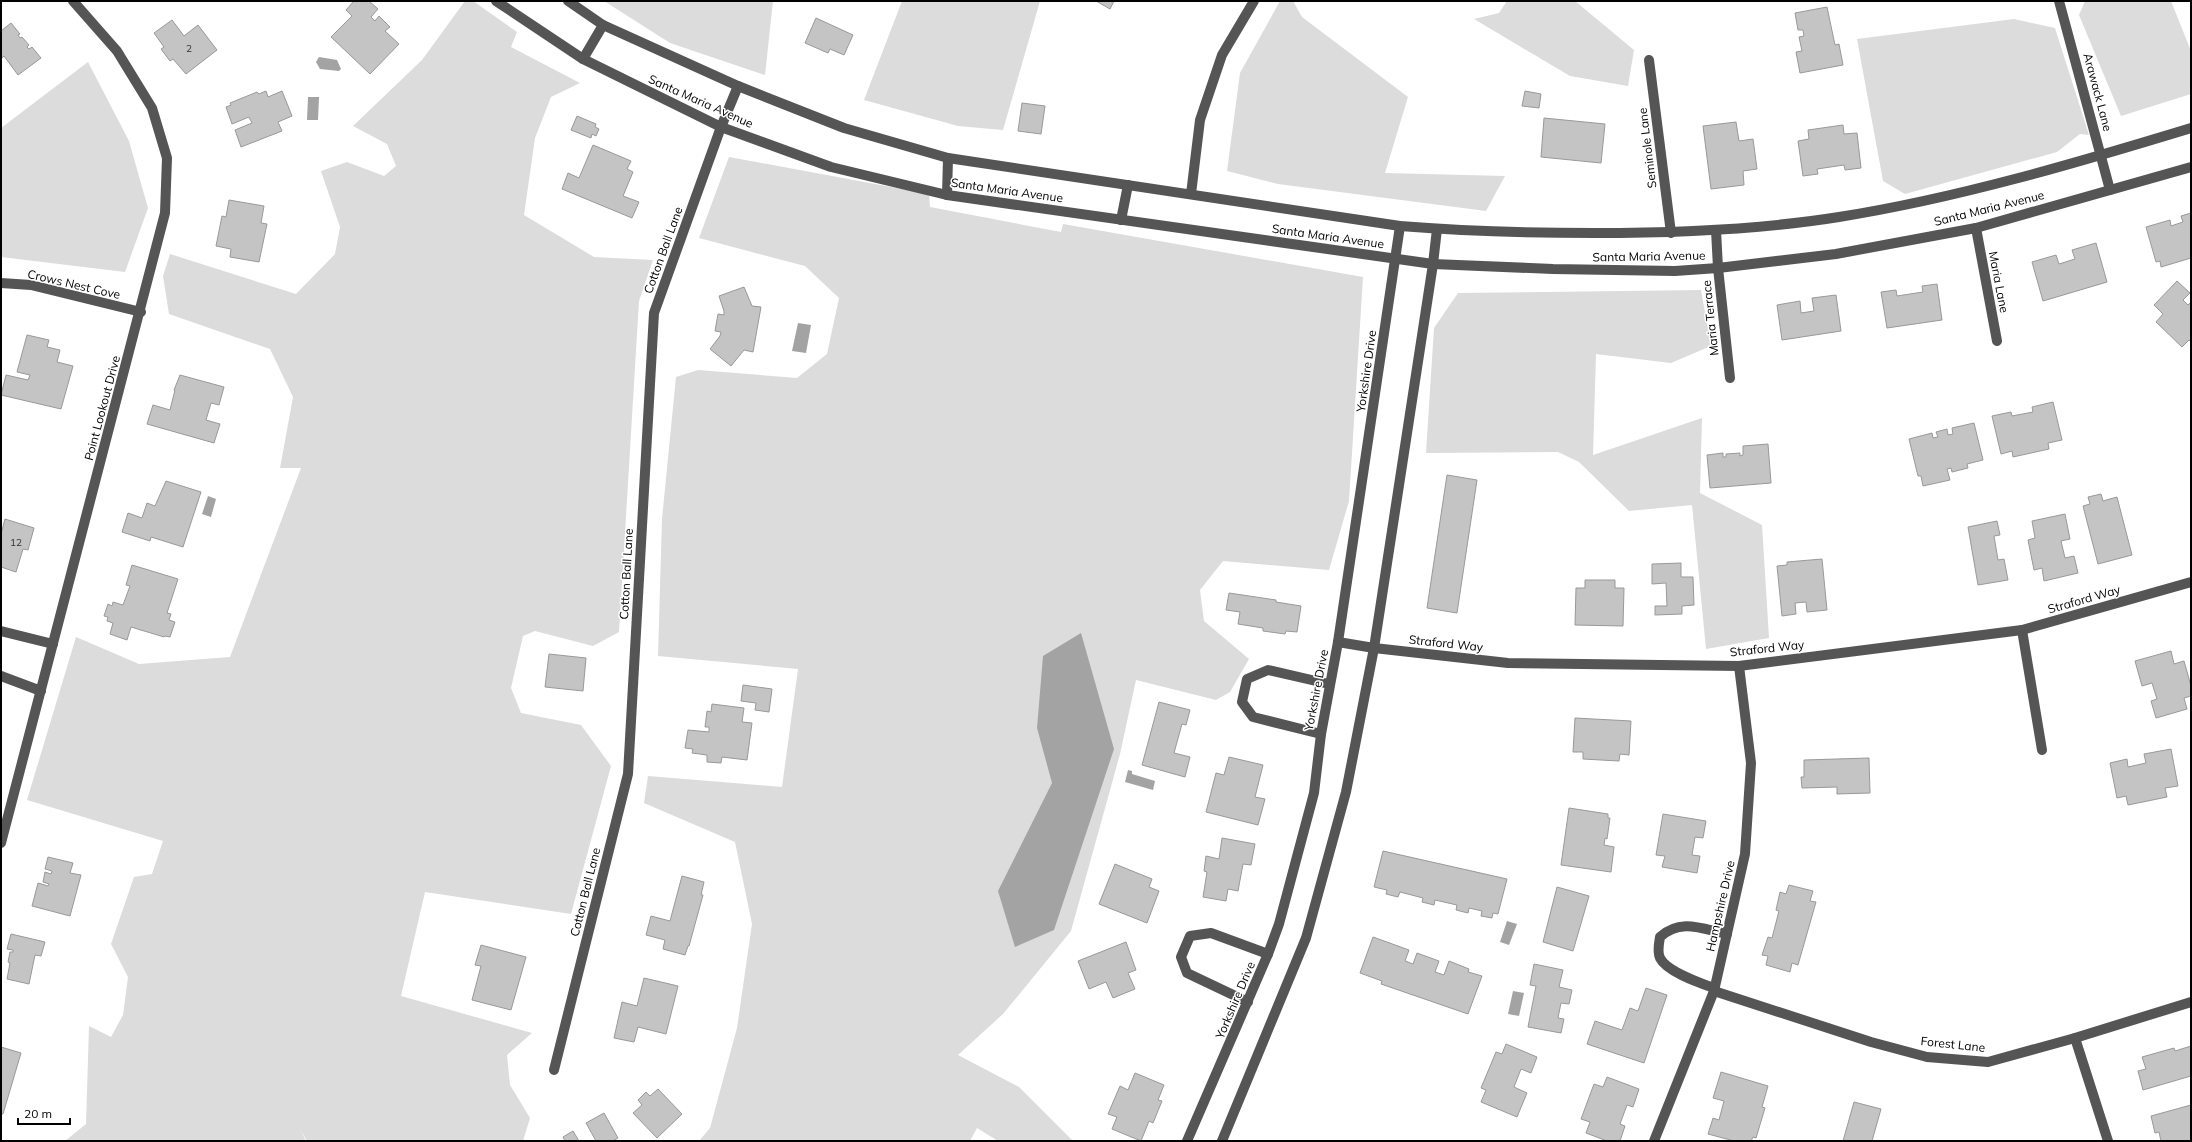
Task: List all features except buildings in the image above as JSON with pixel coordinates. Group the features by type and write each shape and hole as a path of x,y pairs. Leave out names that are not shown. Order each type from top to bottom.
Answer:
{"street":[{"name":"Point Lookout Drive","path":"1,843 141,312 165,213 167,158 152,108 117,52 73,1"},
{"name":"Santa Maria Avenue","path":"496,1 583,59 721,127 831,167 947,195 1433,264 1554,269 1675,271 1718,268 1836,254 1976,228 2191,167"},
{"name":"Santa Maria Avenue","path":"568,1 603,25 738,86 844,128 948,158 1400,226 1437,229 1556,233 1671,233 1716,230 1839,217 1960,193 2102,156 2191,128"},
{"path":"1191,194 1203,113 1222,55 1254,1"},
{"name":"Arawack Lane","path":"2059,1 2110,190"},
{"path":"583,59 603,25"},
{"name":"Seminole Lane","path":"1649,60 1671,233"},
{"name":"Cotton Ball Lane","path":"554,1070 628,774 654,313 721,127 738,86"},
{"path":"947,195 948,158"},
{"path":"1121,220 1128,186"},
{"name":"Yorkshire Drive","path":"1187,1141 1248,1002 1279,924 1314,793 1321,734 1329,684 1338,642 1400,226"},
{"name":"Maria Lane","path":"1976,228 1997,342"},
{"path":"1222,1141 1306,938 1346,792 1374,648 1433,264 1437,229"},
{"name":"Maria Terrace","path":"1716,230 1718,268 1730,378"},
{"name":"Crows Nest Cove","path":"1,283 31,285 141,312"},
{"name":"Straford Way","path":"1338,642 1374,648 1508,663 1739,666 2022,630 2191,582"},
{"path":"2022,630 2042,750"},
{"path":"1,631 53,644"},
{"name":"Hampshire Drive","path":"1654,1141 1714,990 1745,854 1750,763 1739,666"},
{"path":"1321,734 1253,717 1242,702 1247,679 1268,670 1329,684"},
{"path":"1,676 41,691"},
{"name":"Forest Lane","path":"1727,934 1682,925 1669,928 1660,937 1658,948 1660,958 1669,968 1714,990 1871,1042 1927,1056 1988,1062 2075,1038 2191,1002"},
{"path":"1248,1002 1188,973 1181,956 1190,936 1211,933 1268,954"},
{"path":"2075,1038 2108,1141"}],"shaded area":[{"path":"465,1 473,1 517,32 511,47 580,83 551,97 535,138 524,215 594,257 653,260 639,301 619,632 593,646 535,631 523,636 511,688 521,713 581,725 611,766 571,914 425,892 401,996 532,1033 507,1055 510,1085 530,1118 523,1141 307,1141 300,1129 306,1141 65,1141 86,1124 89,1026 111,1037 123,1015 128,977 111,944 134,877 152,874 163,841 27,800 76,637 139,664 230,657 301,468 280,468 293,397 270,349 169,314 163,276 170,254 296,294 335,254 340,227 321,171 347,162 384,176 396,166 387,144 353,126 422,60"},
{"path":"604,1 773,1 765,75 670,43"},
{"path":"902,1 1040,1 1003,130 958,126 864,100"},
{"path":"1280,1 1293,1 1302,17 1408,97 1385,173 1505,176 1486,211 1278,184 1227,171 1240,73"},
{"path":"1507,1 1575,1 1634,50 1628,86 1570,76 1474,19 1499,13"},
{"path":"2085,1 2171,1 2191,51 2191,94 2121,116 2079,15"},
{"path":"2014,19 2055,28 2089,135 2080,134 2057,152 1905,194 1883,181 1857,39"},
{"path":"319,57 337,60 341,69 339,71 320,69 316,62"},
{"path":"88,62 129,141 148,208 125,272 1,257 1,128"},
{"path":"308,97 319,97 318,120 307,120"},
{"path":"729,157 929,194 930,207 1061,232 1063,224 1363,277 1349,501 1329,570 1223,561 1200,590 1204,621 1249,659 1230,692 1216,700 1136,680 1120,754 1071,931 1003,1014 958,1055 1019,1087 1073,1141 998,1141 977,1128 970,1141 699,1141 710,1128 737,1028 752,924 735,842 644,803 648,776 782,787 798,669 658,656 662,519 676,377 698,370 797,378 827,354 839,298 805,266 699,238"},
{"path":"1701,290 1711,346 1671,363 1596,354 1593,455 1702,418 1700,493 1762,525 1769,638 1706,649 1692,505 1629,511 1579,462 1558,452 1426,453 1434,328 1458,293"},
{"path":"798,323 811,325 806,353 792,351"},
{"path":"208,496 216,499 211,517 202,514"},
{"path":"1081,633 1114,749 1054,930 1015,947 998,891 1052,783 1037,728 1043,656"},
{"path":"1128,770 1132,771 1132,774 1155,781 1153,790 1125,782"},
{"path":"1507,921 1517,924 1509,945 1500,942"},
{"path":"1513,991 1524,993 1519,1016 1508,1014"}]}
